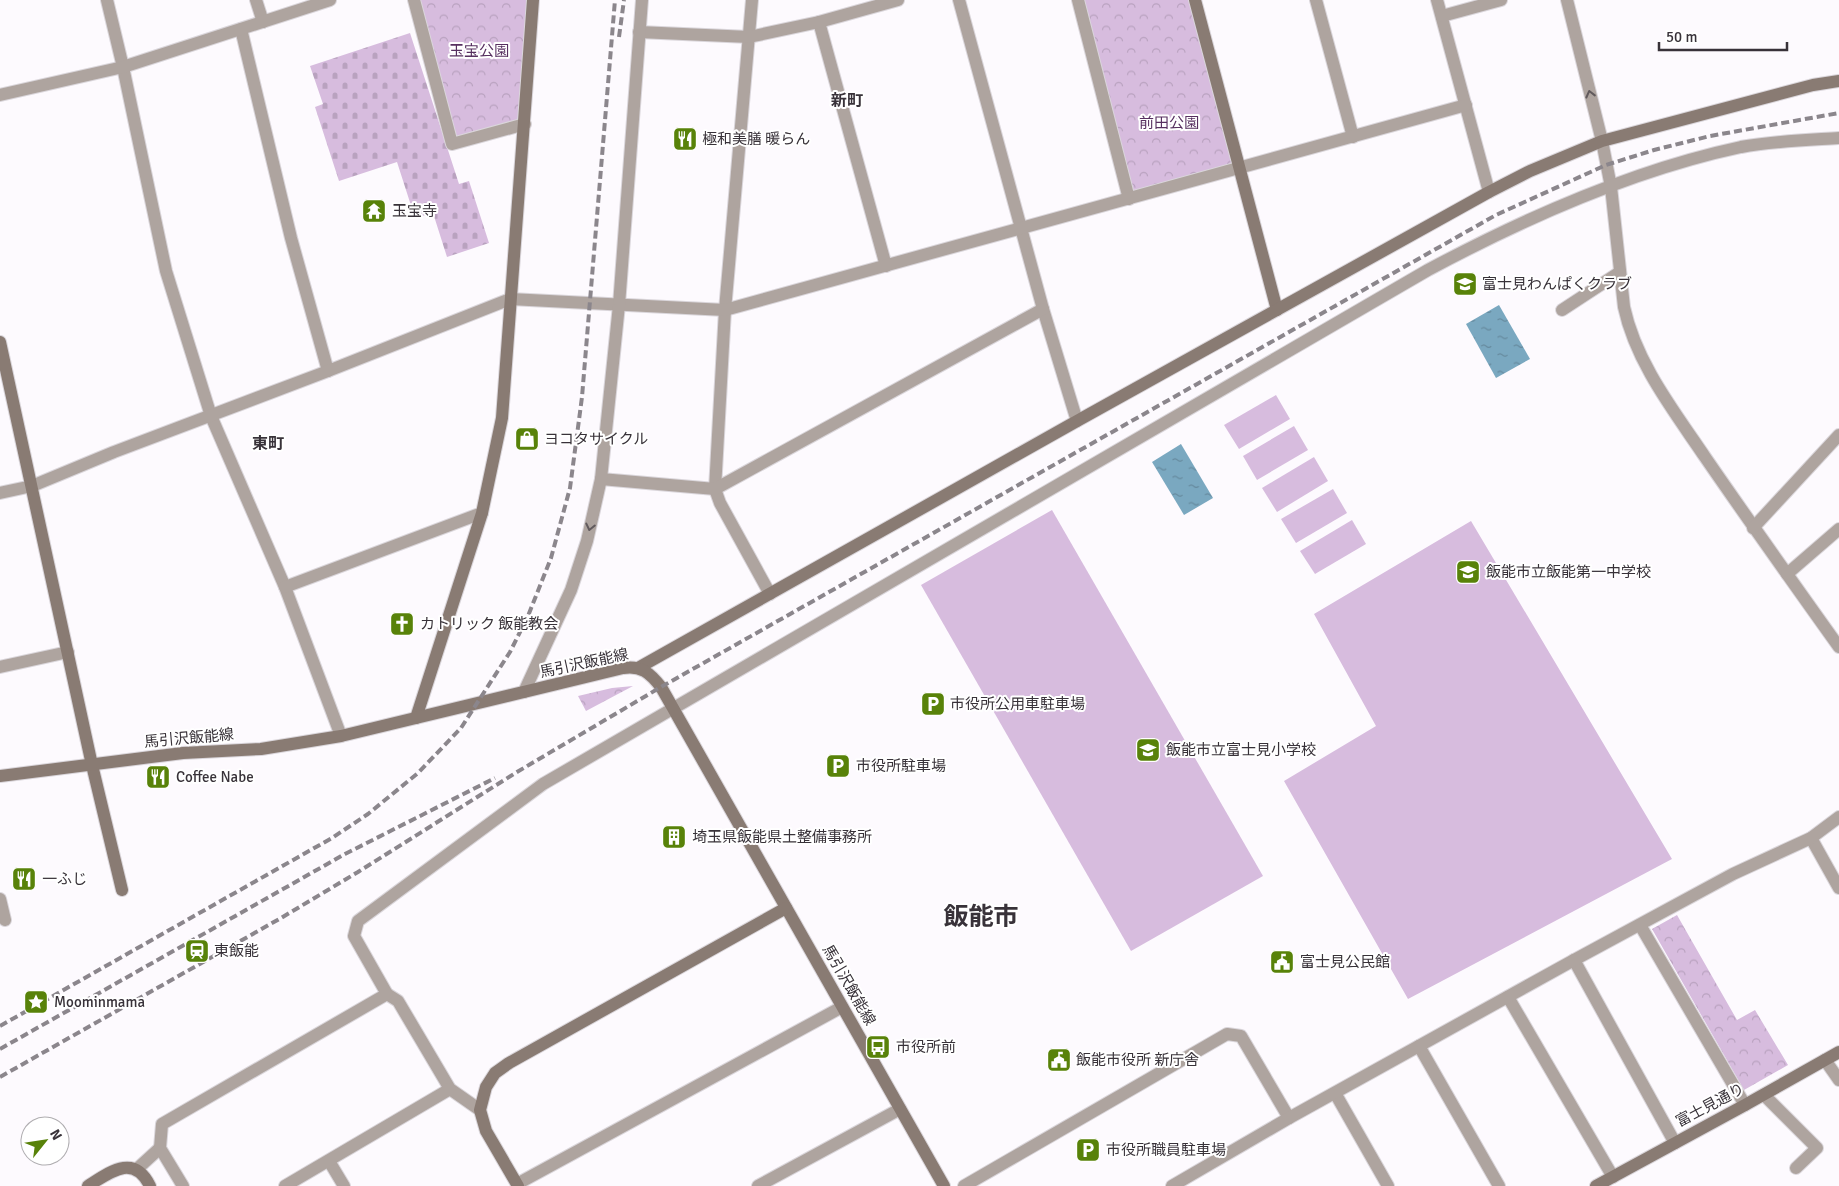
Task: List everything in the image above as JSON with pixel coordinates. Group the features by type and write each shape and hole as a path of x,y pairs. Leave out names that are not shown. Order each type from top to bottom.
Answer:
{"street":[{"path":"107,0 166,271 211,416 285,586 341,736"},
{"path":"256,0 262,22"},
{"path":"0,95 123,67 330,0"},
{"path":"414,0 452,144 525,124"},
{"path":"416,718 482,512 502,418 533,0"},
{"path":"524,692 571,590 587,541 601,479 619,305 642,0"},
{"path":"752,0 725,310 715,489 720,503 770,594"},
{"path":"639,32 750,37 820,22 898,0"},
{"path":"959,0 1043,309 1076,421"},
{"path":"1078,0 1129,199"},
{"path":"1195,0 1277,310"},
{"path":"1316,0 1353,137"},
{"path":"1437,0 1489,192"},
{"path":"1442,16 1501,0"},
{"path":"1567,0 1602,141 1611,187 1628,326 1637,347 1669,404 1786,574 1834,629 1839,647"},
{"path":"820,22 886,266"},
{"path":"241,29 291,238 328,371"},
{"path":"638,668 1076,421 1530,171 1602,141 1813,85 1839,82"},
{"path":"0,493 32,486 114,452 328,371 510,299 725,310 1466,106"},
{"path":"480,1110 450,1089 398,1001 387,994 354,936 358,921 543,784 1436,266 1484,240 1611,187 1693,159 1743,147 1839,138"},
{"path":"1562,310 1620,272"},
{"path":"601,479 715,489 1043,309"},
{"path":"0,342 92,765 122,890"},
{"path":"1754,528 1839,436"},
{"path":"285,586 482,512"},
{"path":"1786,574 1839,529"},
{"path":"0,667 68,652"},
{"name":"馬引沢飯能線","path":"0,776 183,753 261,749 341,736 623,668 638,668 653,676 673,708 944,1186"},
{"path":"1173,1186 1289,1118 1574,960 1733,874 1811,838 1839,816"},
{"path":"1811,838 1839,888"},
{"path":"0,898 5,920"},
{"path":"786,908 495,1072 486,1087 480,1110 486,1131 518,1185 842,1007"},
{"path":"1640,925 1745,1105"},
{"path":"1574,960 1675,1143"},
{"path":"183,1186 160,1148 162,1124 387,994"},
{"path":"1508,997 1613,1177"},
{"path":"964,1186 1227,1034 1241,1036 1289,1118"},
{"path":"1419,1046 1498,1186"},
{"name":"富士見通り","path":"1596,1186 1839,1052"},
{"path":"1825,1060 1839,1080"},
{"path":"285,1186 450,1089"},
{"path":"1335,1093 1388,1186"},
{"path":"1764,1095 1817,1148 1796,1168"},
{"path":"758,1186 900,1109"},
{"path":"137,1169 160,1148"},
{"path":"329,1161 344,1186"},
{"path":"88,1186 114,1170 124,1167 137,1169 146,1178 150,1186"}],"green space":[{"name":"玉宝公園","path":"414,0 533,0 525,124 452,144"},
{"name":"前田公園","path":"1078,0 1195,0 1240,168 1129,199"},
{"path":"410,33 459,184 469,181 489,243 447,257 433,213 415,218 397,162 339,181 315,107 323,104 310,66"},
{"path":"1276,395 1290,419 1239,449 1224,425"},
{"path":"1294,426 1308,450 1257,480 1243,456"},
{"path":"1314,457 1328,481 1277,512 1262,488"},
{"path":"1333,489 1347,513 1296,543 1281,519"},
{"path":"1052,510 1263,876 1131,951 921,585"},
{"path":"1352,520 1366,544 1315,574 1300,551"},
{"path":"1471,521 1672,859 1408,999 1284,781 1376,726 1314,614"},
{"path":"633,686 586,711 578,696 612,688"},
{"path":"1677,915 1737,1020 1755,1010 1788,1065 1744,1090 1652,929"}],"water":[{"path":"1499,305 1530,359 1496,378 1466,324"},
{"path":"1181,444 1213,498 1184,515 1152,462"}],"railway":[{"path":"0,1026 332,838 368,814 418,773 461,728 510,652 528,616 551,558 570,488 582,397 615,0"},
{"path":"619,37 624,0"},
{"path":"0,1077 281,918 517,772 661,687 1496,215 1606,165 1654,150 1710,136 1839,113"},
{"path":"0,1049 345,854 495,778"}],"place":[{"name":"極和美膳 暖らん","path":"685,139"},
{"name":"玉宝寺","path":"374,211"},
{"name":"富士見わんぱくクラブ","path":"1465,284"},
{"name":"ヨコタサイクル","path":"527,439"},
{"name":"飯能市立飯能第一中学校","path":"1468,572"},
{"name":"カトリック 飯能教会","path":"402,624"},
{"name":"市役所公用車駐車場","path":"933,704"},
{"name":"飯能市立富士見小学校","path":"1148,750"},
{"name":"市役所駐車場","path":"838,766"},
{"name":"Coffee Nabe","path":"158,777"},
{"name":"埼玉県飯能県土整備事務所","path":"674,837"},
{"name":"一ふじ","path":"24,879"},
{"name":"東飯能","path":"197,951"},
{"name":"富士見公民館","path":"1282,962"},
{"name":"Moominmama","path":"36,1002"},
{"name":"市役所前","path":"878,1047"},
{"name":"飯能市役所 新庁舎","path":"1059,1060"},
{"name":"市役所職員駐車場","path":"1088,1150"}],"district":[{"name":"新町","path":"847,101"},
{"name":"東町","path":"268,444"},
{"name":"飯能市","path":"981,916"}]}
